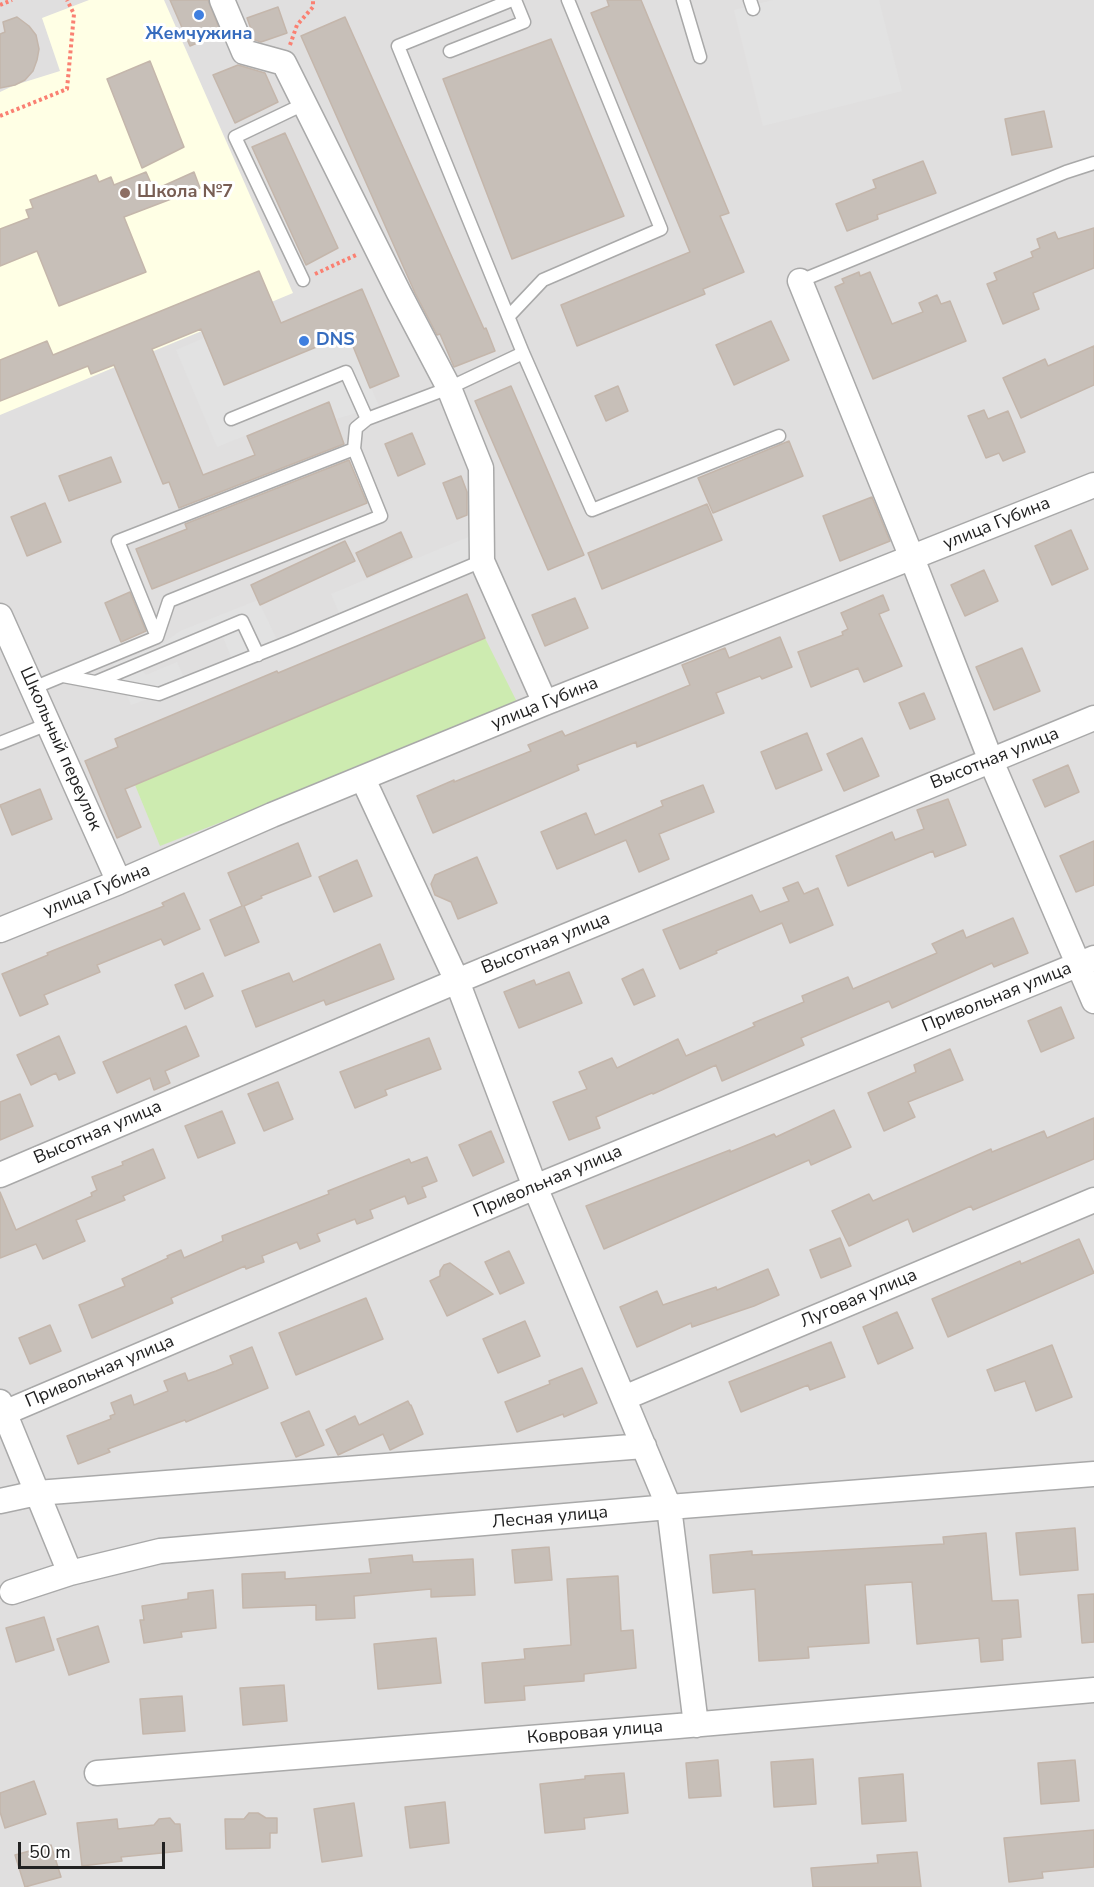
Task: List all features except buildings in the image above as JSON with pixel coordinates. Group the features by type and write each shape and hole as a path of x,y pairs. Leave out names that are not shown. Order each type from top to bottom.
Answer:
{"street":[{"path":"222,0 243,52 284,63 306,103 399,294 449,388 480,468 482,561 545,703"},
{"path":"800,281 991,761 1087,961 1094,1001"},
{"name":"улица Губина","path":"0,930 545,703 1094,485"},
{"name":"Школьный переулок","path":"0,616 119,882"},
{"name":"Высотная улица","path":"0,1175 457,981 1094,718"},
{"path":"363,779 457,981 535,1187 669,1507 696,1725"},
{"name":"Привольная улица","path":"2,1407 1087,961"},
{"name":"Луговая улица","path":"624,1398 1094,1200"},
{"path":"2,1407 70,1573"},
{"path":"0,1501 37,1492 644,1446"},
{"name":"Лесная улица","path":"12,1592 70,1573 160,1551 669,1507 1094,1474"},
{"name":"Ковровая улица","path":"97,1773 696,1725 1094,1690"}],"lane":[{"path":"450,51 524,22 514,0 398,46 523,352 592,510 779,436"},
{"path":"509,316 543,280 661,230 568,0"},
{"path":"683,0 700,57"},
{"path":"303,280 235,137 306,103"},
{"path":"800,281 1066,172 1094,163"},
{"path":"33,688 157,637 169,601 381,516 354,449 356,428 367,419 449,388 523,352"},
{"path":"231,420 346,372 367,419"},
{"path":"157,637 118,541 354,449"},
{"path":"63,676 159,694 482,561"},
{"path":"95,682 242,621 258,655"},
{"path":"0,744 48,724"}],"path":[{"path":"0,5 12,0"},
{"path":"0,116 67,89 74,14 67,0"},
{"path":"284,63 297,25 313,7 313,0"},
{"path":"303,280 356,255"}],"shaded area":[{"path":"0,0 1094,0 1094,1887 0,1887"},
{"name":"Школа №7","path":"89,0 164,0 293,293 0,415 0,92 60,71 42,18"},
{"path":"773,0 879,0 902,91 763,126 734,10"},
{"path":"348,334 379,406 336,419 329,402 217,447 176,350 204,338 225,385"},
{"path":"473,535 482,561 342,620 331,594"},
{"path":"258,600 280,646 234,665 223,637 141,668 146,675 177,662 187,684 131,705 113,664 159,646 180,631"}],"green space":[{"path":"485,638 519,706 160,846 135,785"}],"place":[{"name":"Жемчужина","path":"199,15"},
{"name":"Школа №7","path":"125,193"},
{"name":"DNS","path":"304,341"}]}
